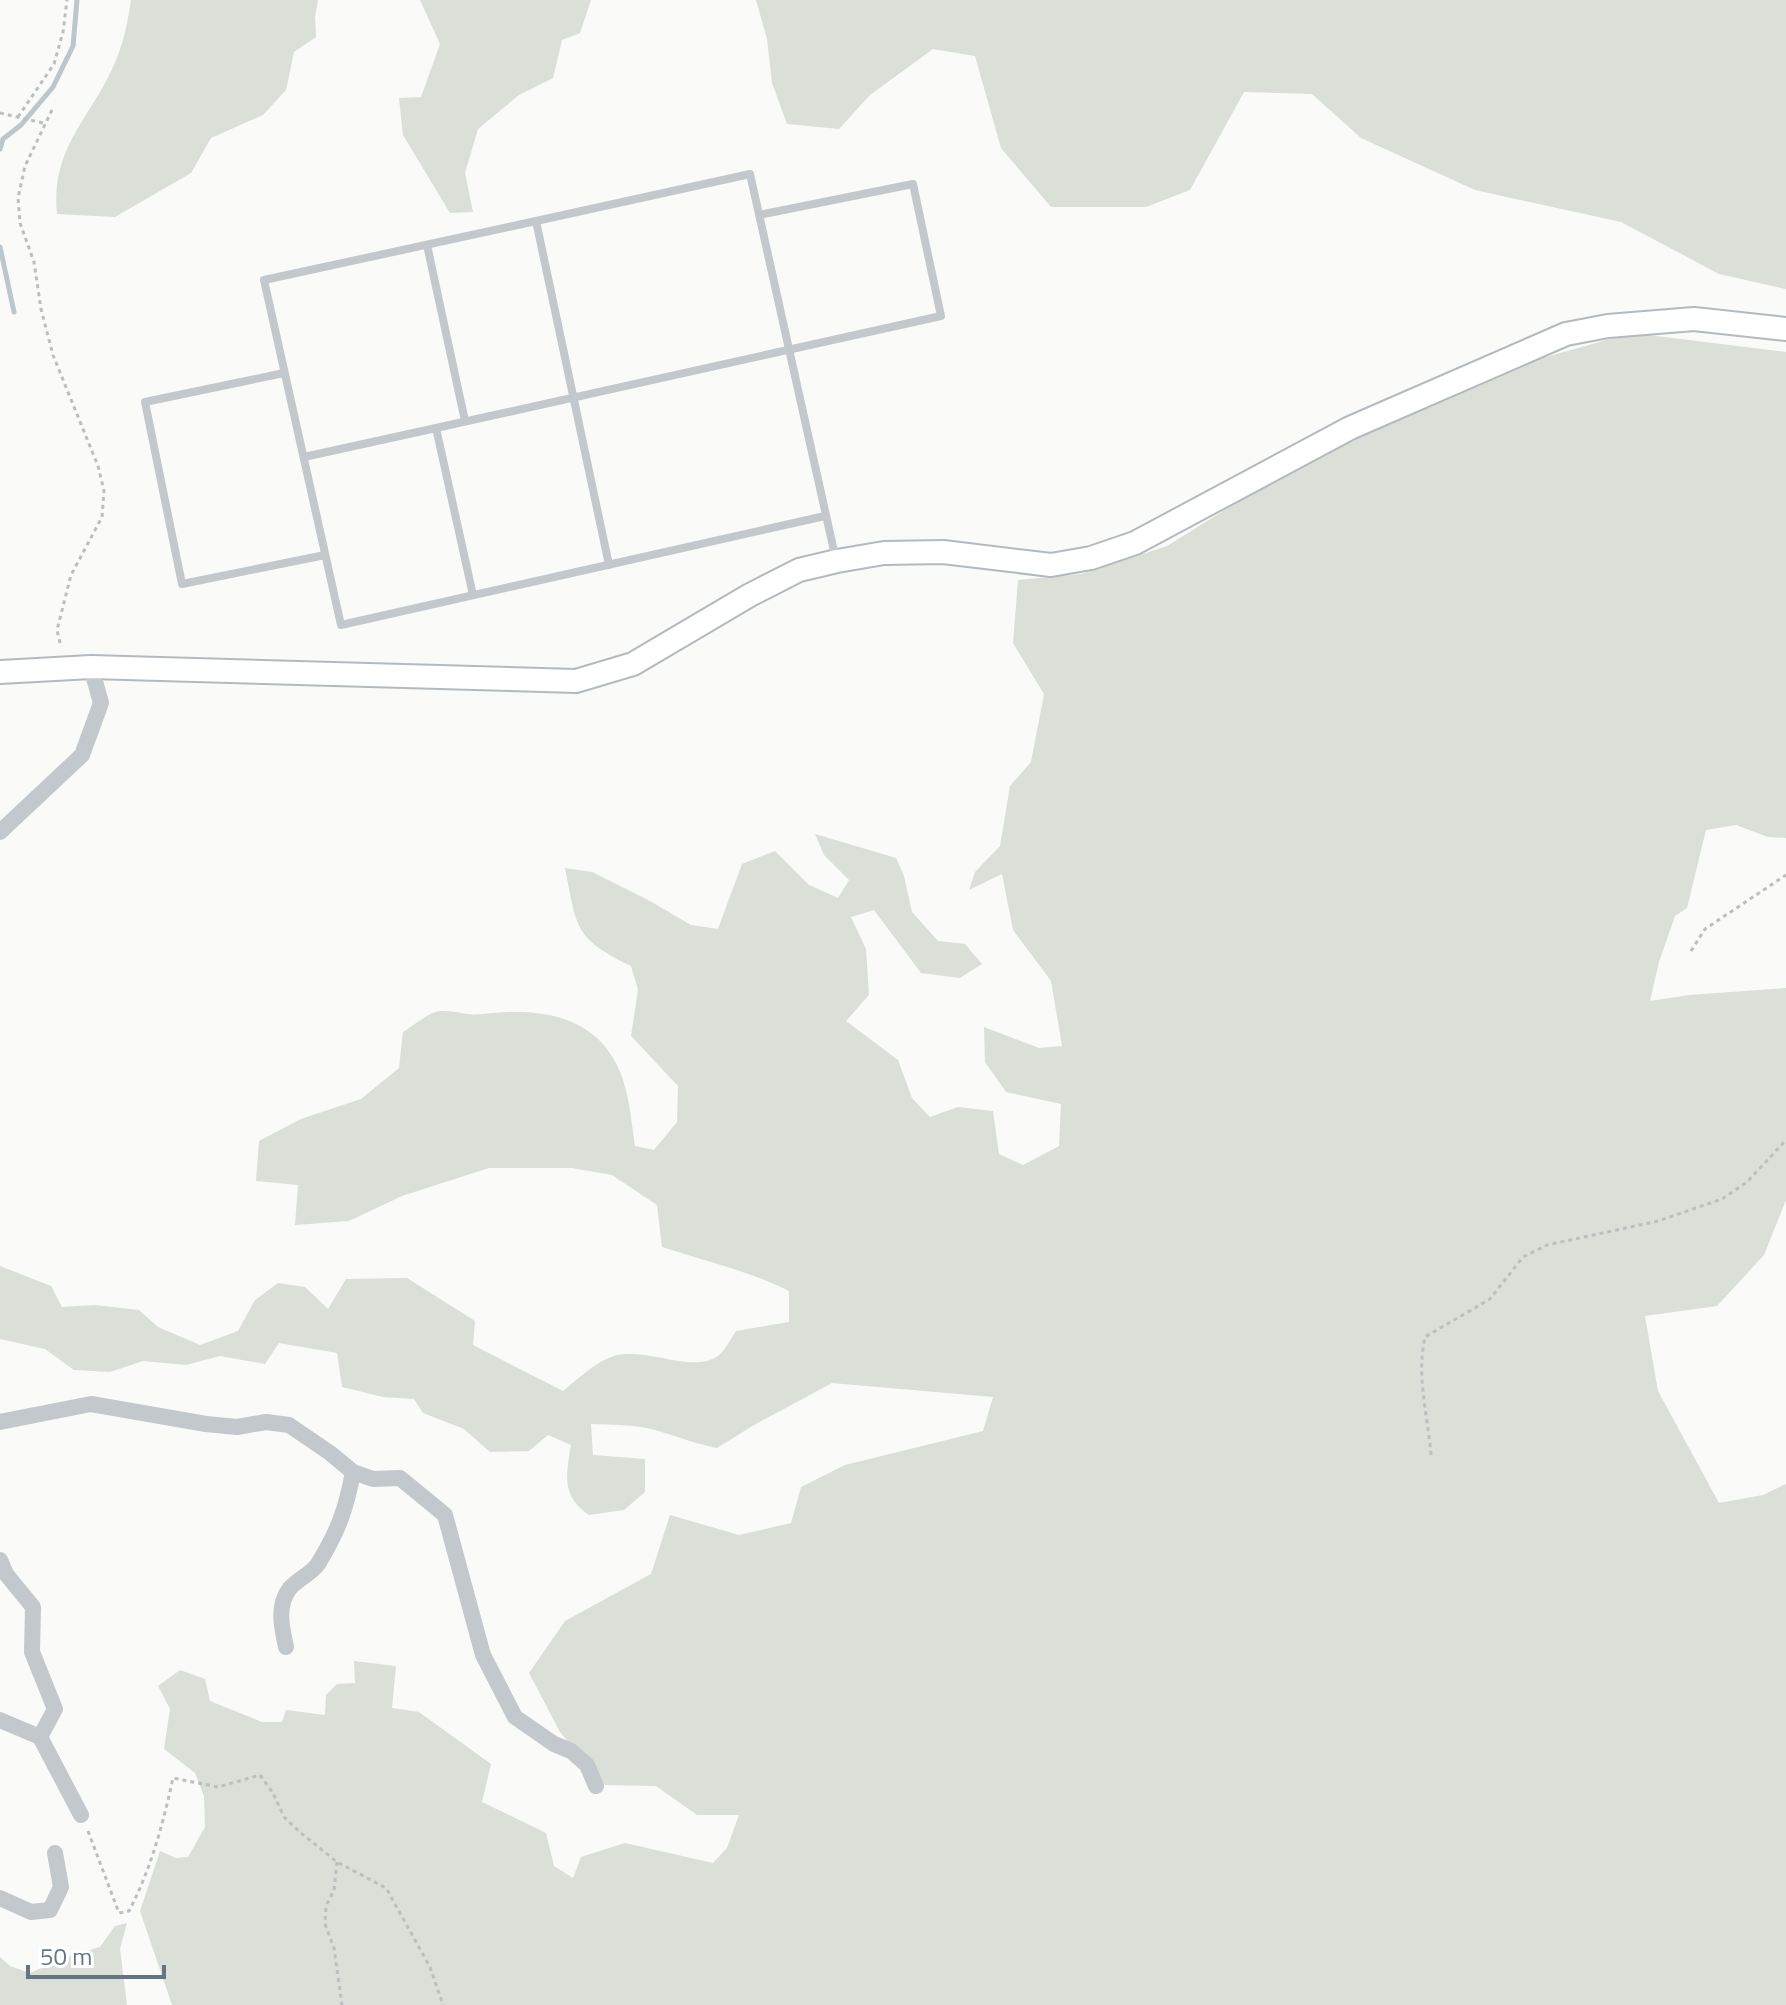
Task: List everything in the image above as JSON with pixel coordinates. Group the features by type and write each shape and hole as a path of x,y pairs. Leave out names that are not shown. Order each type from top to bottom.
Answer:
{"street":[{"path":"0,672 91,667 576,681 633,664 799,570 884,553 943,552 1051,565 1091,558 1135,543 1350,428 1566,334 1608,326 1694,319 1786,329"},
{"path":"0,832 82,755 101,703 91,667"},
{"path":"0,1422 91,1404 206,1424 237,1427 266,1422 289,1425 353,1472 373,1479 400,1478 445,1515 483,1655 515,1717 554,1744 571,1751 587,1765 596,1786"},
{"path":"286,1647 280,1616 289,1589 315,1568 331,1541 346,1510 353,1472"},
{"path":"0,1560 6,1574 33,1607 32,1652 55,1709 40,1737"},
{"path":"0,1720 40,1737 81,1815"},
{"path":"0,1898 31,1912 50,1910 61,1887 55,1853"}],"lane":[{"path":"825,516 341,625 264,280 750,174 837,561"},
{"path":"304,457 941,316 913,184 759,215"},
{"path":"536,221 609,565"},
{"path":"427,245 465,421"},
{"path":"284,373 145,402 182,584 325,555"},
{"path":"436,428 473,595"}],"path":[{"path":"18,117 54,64 63,32 67,0"},
{"path":"52,110 25,166 18,198 20,223 34,262 41,309 53,355 98,466 104,491 102,517 71,575 57,630 66,667"},
{"path":"0,113 44,124"},
{"path":"1691,951 1705,929 1786,875"},
{"path":"1431,1455 1420,1360 1425,1337 1490,1299 1523,1257 1547,1245 1658,1221 1722,1199 1747,1182 1786,1140"},
{"path":"81,1815 119,1913 129,1911 141,1887 163,1822 173,1778 218,1787 260,1775 284,1817 337,1862 386,1888 430,1967 443,2005"},
{"path":"337,1862 334,1890 326,1906 325,1924 334,1948 342,2005"}],"shaded area":[{"path":"131,0 318,0 316,37 294,52 286,90 263,115 211,138 191,173 115,217 57,214 60,169 75,133 116,60"},
{"path":"420,0 591,0 580,33 562,40 553,78 519,95 478,129 465,173 473,212 450,213 403,135 399,98 421,97 440,44"},
{"path":"756,0 1786,0 1786,289 1719,274 1621,222 1475,190 1361,138 1312,94 1244,92 1190,190 1146,207 1051,207 1001,148 975,56 933,49 870,95 839,129 787,124 772,83 767,39"},
{"path":"1632,333 1786,352 1786,838 1768,837 1736,825 1706,830 1687,908 1675,916 1650,1001 1786,988 1786,1200 1764,1255 1717,1306 1645,1316 1658,1391 1719,1503 1763,1495 1786,1484 1786,2005 172,2005 140,1911 160,1851 176,1858 188,1857 205,1827 204,1796 195,1773 164,1749 170,1709 158,1686 180,1670 205,1679 210,1701 262,1722 282,1722 286,1710 325,1715 326,1695 337,1684 355,1683 354,1661 396,1666 392,1708 419,1712 491,1764 482,1802 546,1833 554,1866 573,1878 581,1857 625,1843 713,1863 727,1848 739,1815 697,1815 656,1786 605,1785 560,1732 529,1673 565,1621 651,1574 670,1515 739,1535 791,1523 801,1487 845,1465 983,1431 993,1397 832,1383 717,1448 647,1428 591,1424 593,1455 645,1459 645,1492 624,1510 589,1515 580,1508 570,1492 567,1475 571,1445 548,1435 529,1451 490,1452 464,1429 423,1413 414,1399 383,1397 342,1387 337,1353 279,1343 265,1364 220,1356 186,1365 143,1361 110,1372 74,1370 45,1349 0,1339 0,1266 51,1286 62,1307 95,1305 139,1310 158,1327 200,1345 238,1331 255,1300 278,1283 305,1287 328,1309 346,1279 407,1278 475,1321 473,1345 563,1391 593,1367 614,1356 627,1354 682,1362 707,1361 721,1354 736,1331 789,1322 789,1291 743,1272 662,1247 657,1205 612,1175 572,1168 489,1168 402,1196 349,1221 295,1225 298,1185 256,1181 259,1141 301,1119 361,1099 399,1068 403,1032 431,1014 440,1011 477,1014 521,1012 558,1017 591,1033 605,1046 624,1083 635,1146 654,1150 677,1122 678,1086 631,1036 638,990 631,966 598,947 581,929 565,868 592,872 691,925 718,929 742,864 775,851 809,885 838,898 849,880 824,855 815,834 896,858 904,876 912,912 938,941 965,944 982,964 960,978 921,973 874,910 851,917 866,949 869,995 846,1021 898,1060 912,1098 930,1117 958,1107 993,1111 999,1154 1023,1165 1059,1146 1061,1104 1006,1092 985,1062 984,1027 1039,1048 1062,1046 1051,981 1013,930 1002,874 969,890 975,872 1000,846 1010,786 1031,762 1044,694 1013,643 1018,580 1081,574 1167,546 1281,475 1506,368"},
{"path":"127,1923 120,1949 127,2005 0,2005 0,1957 10,1966 30,1973 100,1947 115,1926"}],"waterway":[{"path":"0,149 3,139 21,125 53,87 73,46 77,0"},
{"path":"0,247 14,312"}]}
